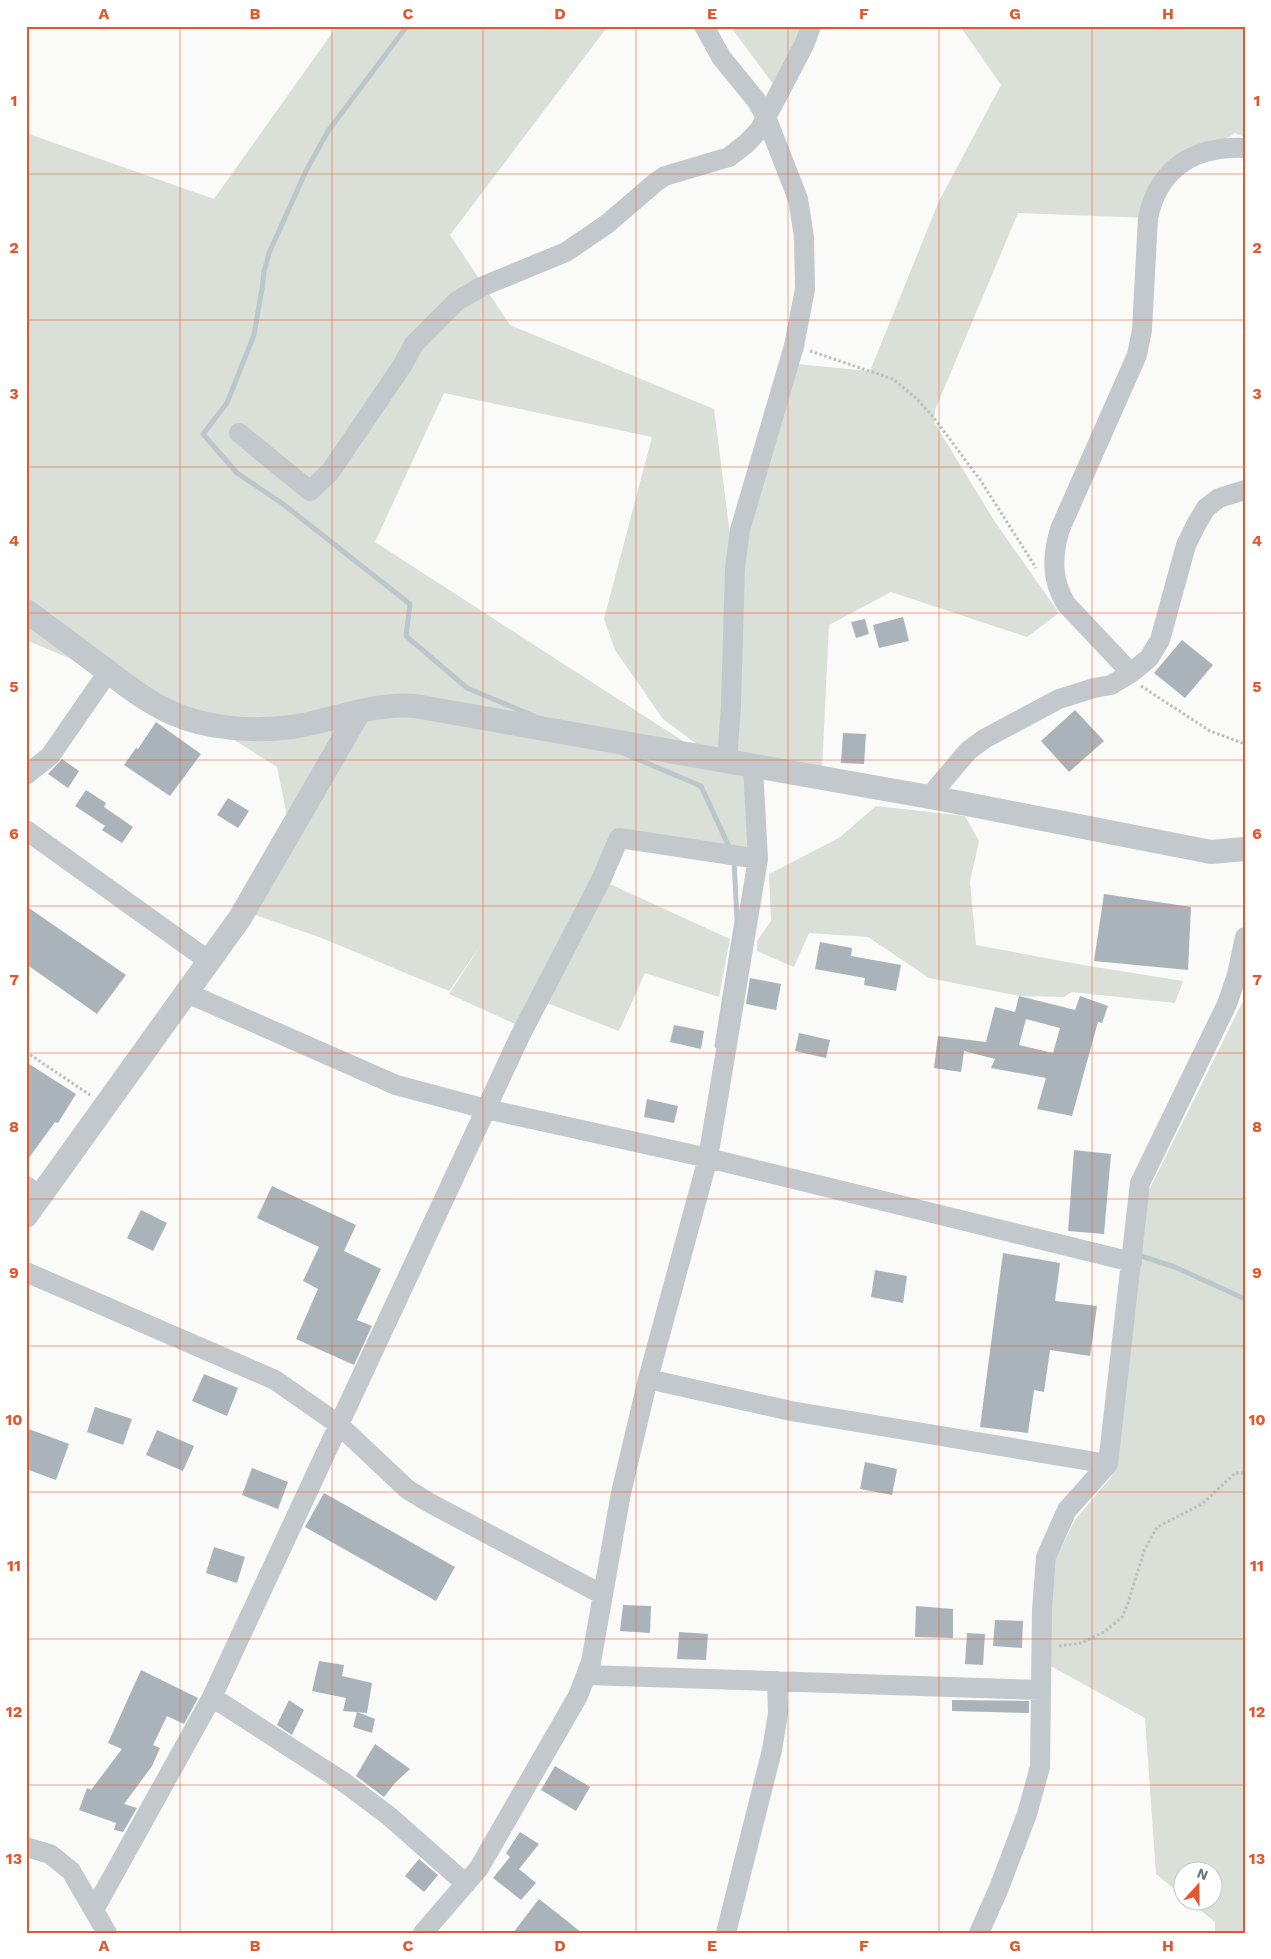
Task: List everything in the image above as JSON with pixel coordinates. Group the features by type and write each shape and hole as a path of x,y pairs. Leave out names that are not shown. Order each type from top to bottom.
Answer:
{"street":[{"path":"704,26 721,56 756,100 766,117 798,199 804,237 805,290 794,346 740,530 734,568 731,705 727,761"},
{"path":"239,433 310,491 330,472 402,366 414,344 457,301 481,287 566,252 607,224 665,176 729,157 748,143 760,129 804,45 811,26"},
{"path":"1135,679 1066,604 1061,596 1055,580 1053,566 1057,540 1139,348 1142,330 1148,218 1150,207 1157,192 1173,171 1199,153 1223,148 1245,148"},
{"path":"929,797 968,751 984,739 1059,699 1094,688 1135,679 1160,640 1186,545 1196,522 1206,508 1219,498 1245,490"},
{"path":"26,611 138,695 157,706 192,720 224,727 269,729 291,727 386,706 415,706 929,797 1211,852 1245,850"},
{"path":"26,775 50,756 108,672"},
{"path":"26,1216 33,1191 105,1106 244,911 359,712"},
{"path":"423,1933 479,1868 578,1696 591,1662 620,1493 648,1379 708,1158 758,859 753,767"},
{"path":"26,830 209,961"},
{"path":"94,1910 212,1697 520,1036 601,880 619,838 758,859"},
{"path":"979,1933 1027,1814 1040,1768 1046,1557 1067,1510 1108,1464 1140,1184 1228,1004 1237,975 1245,937"},
{"path":"186,993 396,1085 486,1109 708,1158 1132,1262"},
{"path":"26,1272 275,1380 338,1424 408,1489 428,1502 603,1595"},
{"path":"648,1379 791,1411 1108,1464"},
{"path":"586,1675 1041,1690"},
{"path":"726,1933 772,1750 778,1713 777,1681"},
{"path":"212,1697 345,1783 389,1816 466,1884"},
{"path":"26,1847 50,1854 71,1871 107,1933"}],"path":[{"path":"794,346 893,379 917,399 934,418 981,481 1039,573"},
{"path":"1135,679 1210,732 1245,744"},
{"path":"26,1052 105,1106"},
{"path":"1042,1648 1082,1643 1104,1632 1122,1617 1144,1551 1157,1527 1202,1504 1234,1473 1245,1473"}],"shaded area":[{"path":"337,26 608,26 450,235 510,325 714,409 734,566 796,364 870,371 939,201 1001,85 960,26 1245,26 1245,137 1235,133 1166,178 1148,218 1018,213 935,410 934,422 995,522 1059,613 1027,637 891,592 829,625 822,770 714,757 663,719 615,650 604,619 652,437 444,393 375,542 717,763 749,773 748,855 616,834 524,1028 449,994 481,945 449,991 319,937 244,911 291,835 277,767 176,703 26,640 26,133 214,199"},
{"path":"730,26 821,26 773,84"},
{"path":"876,806 965,816 979,841 970,882 976,945 1183,981 1175,1003 1072,992 1064,997 1019,996 929,978 868,937 809,933 794,967 757,951 757,941 771,921 769,874 839,838"},
{"path":"601,880 730,939 719,997 645,973 619,1031 547,1003"},
{"path":"1245,997 1245,1933 1215,1933 1215,1922 1202,1912 1224,1912 1224,1862 1174,1862 1174,1889 1156,1874 1145,1718 1047,1664 1056,1558 1075,1520 1112,1476 1149,1190"}],"building":[{"path":"903,617 909,641 879,648 873,625"},
{"path":"865,619 869,634 856,638 851,622"},
{"path":"1182,640 1213,665 1185,698 1154,673"},
{"path":"1075,710 1104,741 1069,772 1041,741"},
{"path":"156,722 201,754 170,796 124,765 136,748 138,749"},
{"path":"843,733 866,734 864,764 841,763"},
{"path":"62,759 79,771 68,788 48,774"},
{"path":"86,790 106,803 104,807 133,827 122,843 102,830 105,826 75,806"},
{"path":"228,798 249,811 238,828 217,815"},
{"path":"1104,894 1191,907 1188,970 1094,961"},
{"path":"26,906 126,975 97,1014 26,964"},
{"path":"820,942 852,948 851,956 901,965 896,991 864,985 865,978 815,969"},
{"path":"750,978 781,984 776,1010 746,1004"},
{"path":"1019,996 1075,1010 1080,996 1108,1006 1102,1023 1098,1022 1072,1116 1037,1109 1046,1078 991,1068 995,1059 964,1051 961,1072 934,1068 938,1036 986,1042 995,1007 1015,1012","holes":["1026,1019 1060,1028 1053,1053 1019,1045"]},
{"path":"674,1025 704,1031 701,1049 670,1042"},
{"path":"799,1033 830,1040 826,1058 795,1051"},
{"path":"26,1062 76,1094 58,1123 55,1122 26,1162"},
{"path":"647,1099 678,1106 674,1123 644,1117"},
{"path":"1074,1150 1111,1154 1104,1234 1068,1231"},
{"path":"272,1186 356,1225 344,1251 381,1269 357,1320 372,1326 354,1365 296,1339 318,1289 303,1281 319,1247 257,1218"},
{"path":"141,1210 167,1223 153,1251 127,1238"},
{"path":"1003,1253 1060,1263 1055,1301 1097,1306 1090,1356 1050,1350 1044,1392 1034,1390 1028,1433 980,1427"},
{"path":"875,1270 907,1276 903,1303 871,1297"},
{"path":"204,1374 238,1388 227,1416 192,1401"},
{"path":"95,1407 132,1419 123,1445 87,1432"},
{"path":"26,1428 69,1444 56,1480 26,1469"},
{"path":"157,1430 194,1446 183,1471 146,1455"},
{"path":"865,1462 897,1469 892,1495 860,1489"},
{"path":"252,1468 288,1482 278,1509 242,1495"},
{"path":"324,1493 455,1567 436,1601 305,1527"},
{"path":"214,1547 245,1557 237,1583 206,1573"},
{"path":"623,1605 651,1606 650,1633 620,1631"},
{"path":"916,1606 953,1609 953,1638 915,1637"},
{"path":"995,1620 1023,1621 1022,1648 993,1646"},
{"path":"679,1632 708,1634 706,1660 677,1659"},
{"path":"967,1633 985,1634 983,1665 965,1664"},
{"path":"319,1661 344,1665 342,1676 372,1683 367,1713 343,1711 346,1698 312,1691"},
{"path":"141,1670 198,1698 184,1724 167,1716 153,1745 160,1748 152,1766 124,1804 137,1808 123,1832 114,1830 116,1823 79,1810 87,1788 91,1790 122,1749 108,1743"},
{"path":"289,1700 304,1710 292,1735 277,1725"},
{"path":"952,1700 1029,1701 1029,1713 952,1711"},
{"path":"357,1712 375,1719 372,1733 353,1727"},
{"path":"375,1744 410,1769 384,1797 356,1776"},
{"path":"555,1766 590,1787 576,1811 541,1790"},
{"path":"520,1832 539,1844 519,1869 536,1883 521,1900 493,1878 510,1857 506,1853"},
{"path":"419,1859 438,1875 424,1892 405,1876"},
{"path":"539,1899 562,1917 582,1933 513,1933"}],"waterway":[{"path":"407,26 328,131 306,171 269,253 254,335 227,403 203,434 237,473 283,504 410,604 406,636 467,688 534,716"},
{"path":"623,753 701,786 730,849"},
{"path":"717,1046 737,921 734,859"},
{"path":"1135,1254 1175,1267 1245,1299"}]}
